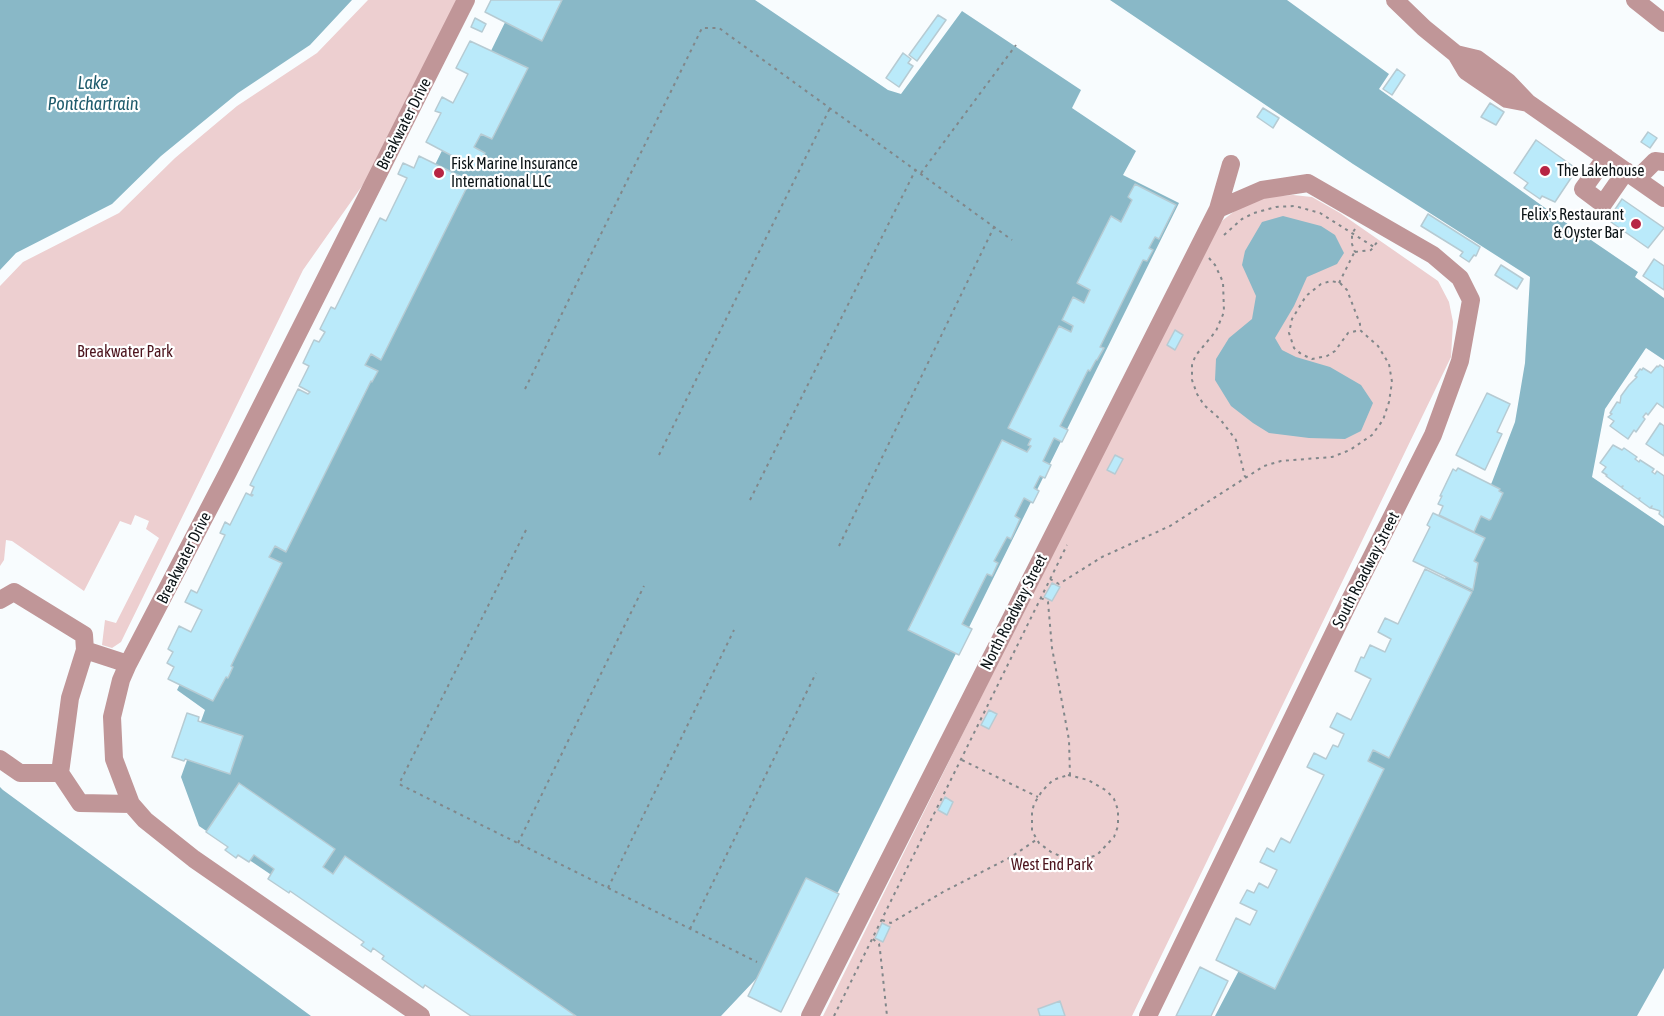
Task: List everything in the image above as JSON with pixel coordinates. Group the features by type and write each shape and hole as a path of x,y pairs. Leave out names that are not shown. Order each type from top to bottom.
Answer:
{"street":[{"name":"Breakwater Drive","path":"421,1016 194,859 145,820 131,804 114,759 112,717 121,680 128,664 228,472 466,0"},
{"path":"1395,0 1456,54 1466,71 1474,77 1507,99 1528,103 1664,198"},
{"path":"1635,0 1664,23"},
{"path":"1606,157 1583,189 1603,204 1631,175 1655,162 1664,162"},
{"name":"North Roadway Street","path":"810,1016 1218,209 1231,164"},
{"name":"South Roadway Street","path":"1148,1016 1347,606 1433,435 1460,361 1471,300 1460,278 1433,255 1308,183 1263,190 1218,209"},
{"path":"0,600 14,592 84,635 85,651 70,698 60,773 80,803 131,804"},
{"path":"85,651 128,664"},
{"path":"0,759 20,773 60,773"}],"path":[{"path":"525,389 702,28 719,28 1012,240"},
{"path":"921,173 1016,45"},
{"path":"659,455 830,108"},
{"path":"750,500 916,169"},
{"path":"1223,236 1242,219 1254,213 1269,208 1288,206 1320,213 1374,247"},
{"path":"1339,283 1354,254 1352,234 1365,216"},
{"path":"839,546 994,227"},
{"path":"1354,254 1374,247 1386,228"},
{"path":"1209,258 1215,265 1222,282 1224,312 1216,331 1196,355 1192,364 1192,380 1201,400 1221,419 1236,440 1245,478"},
{"path":"1050,579 1059,584 1102,557 1170,526 1272,463 1323,459 1341,454 1361,443 1378,428 1389,402 1392,374 1385,355 1360,330 1350,295 1339,283 1331,281 1321,284 1302,300 1290,324 1290,337 1293,345 1304,356 1312,358 1323,358 1335,351 1348,333 1360,330"},
{"path":"526,530 399,784 757,962"},
{"path":"518,843 644,586"},
{"path":"1041,598 1048,602 1052,648 1069,740 1070,776"},
{"path":"608,888 734,630"},
{"path":"690,929 816,673"},
{"path":"834,1016 961,760 1038,797"},
{"path":"1070,776 1092,782 1107,790 1114,799 1118,815 1118,826 1114,837 1097,855 1076,861 1056,855 1036,840 1031,822 1034,804 1045,786 1053,780 1070,776"},
{"path":"882,920 891,923 943,892 1011,857 1036,840"},
{"path":"873,939 879,944 888,1016"}],"green space":[{"name":"Breakwater Park","path":"368,0 457,0 367,179 303,270 121,642 112,648 102,645 105,620 116,623 159,538 146,529 149,521 135,515 131,525 120,521 84,591 12,541 6,540 4,560 0,566 0,286 23,262 119,213 175,158 237,106 317,53"},
{"name":"West End Park","path":"1293,195 1312,197 1340,213 1438,281 1449,302 1453,322 1451,357 1132,1016 823,1016 1207,240 1223,220 1240,207 1260,197"}],"water":[{"name":"Lake Pontchartrain","path":"0,0 352,0 310,45 238,93 161,156 112,204 16,253 0,270"},
{"path":"516,0 755,0 888,90 901,94 962,11 1081,90 1072,108 1136,151 1123,175 1179,203 838,892 721,1016 480,1016 199,826 181,777 205,710 177,690"},
{"path":"1110,0 1287,0 1389,74 1379,89 1638,272 1635,277 1664,298 1664,360 1646,348 1605,409 1592,477 1664,526 1664,968 1637,1016 1215,1016 1461,548 1492,482 1515,422 1525,363 1530,277 1353,164"},
{"path":"1283,216 1321,226 1335,235 1344,253 1337,264 1307,277 1294,306 1275,338 1282,350 1296,357 1330,367 1361,385 1373,403 1361,431 1345,439 1309,438 1269,433 1231,406 1215,380 1216,359 1229,338 1252,319 1256,296 1242,265 1245,251 1262,222"},
{"path":"0,787 3,790 311,1016 0,1016"}],"building":[{"path":"491,0 562,0 542,41 485,12"},
{"path":"938,15 946,20 917,61 909,55"},
{"path":"475,18 486,24 482,32 471,27"},
{"path":"470,41 528,68 492,139 481,134 474,147 485,153 477,169 426,142 441,113 435,111 442,97 453,103 468,74 456,68"},
{"path":"903,53 911,59 908,63 913,66 899,87 886,78"},
{"path":"1397,69 1405,75 1392,95 1383,89"},
{"path":"1490,103 1504,112 1496,125 1481,117"},
{"path":"1263,108 1279,118 1273,128 1257,117"},
{"path":"1648,132 1657,138 1650,148 1641,142"},
{"name":"The Lakehouse","path":"1536,140 1577,169 1555,202 1542,196 1540,199 1524,188 1528,183 1514,173"},
{"path":"419,156 470,181 381,360 371,354 365,365 378,371 286,552 275,546 269,557 282,563 231,666 233,667 228,678 226,677 213,701 168,679 174,667 167,663 173,652 168,649 179,626 191,632 202,610 185,602 191,590 197,593 225,535 220,533 225,522 230,525 246,493 253,495 251,494 254,487 250,485 298,389 308,394 310,392 299,386 309,366 303,363 314,340 319,342 325,332 320,329 331,307 335,309 380,218 386,221 407,178 398,174 403,163 414,168"},
{"path":"1135,184 1176,205 1159,239 1155,237 1149,248 1153,250 1147,261 1143,260 1100,347 1104,348 1090,371 1088,370 1060,426 1068,430 1062,442 1054,438 1043,461 1051,465 1045,478 1040,476 1034,488 1039,491 1033,503 1024,498 1015,516 1020,519 1011,539 1007,537 994,561 998,563 992,576 987,574 962,624 972,629 959,655 908,630 1002,440 1027,452 1031,446 1028,445 1031,439 1008,428 1059,326 1071,332 1073,326 1062,320 1073,297 1084,303 1090,290 1077,283 1111,216 1121,222 1132,200 1128,197"},
{"name":"Felix's Restaurant & Oyster Bar","path":"1622,199 1664,228 1648,248 1608,220"},
{"path":"1428,214 1480,247 1476,256 1474,255 1469,262 1460,256 1463,252 1421,226"},
{"path":"1654,259 1664,266 1664,290 1643,276"},
{"path":"1501,265 1523,279 1517,289 1495,275"},
{"path":"1175,330 1183,335 1175,350 1167,345"},
{"path":"1660,365 1664,368 1664,408 1657,403 1648,415 1646,413 1643,417 1645,419 1636,432 1634,430 1628,439 1610,426 1614,421 1608,417 1612,414 1610,413 1617,402 1620,403 1621,396 1637,377 1635,376 1640,369 1643,368 1651,373"},
{"path":"1487,393 1510,404 1497,432 1502,434 1485,470 1456,455"},
{"path":"1660,423 1664,426 1664,456 1646,444"},
{"path":"1613,445 1622,450 1624,448 1637,457 1635,459 1639,462 1640,460 1654,469 1652,472 1655,474 1657,471 1664,476 1664,518 1659,514 1660,511 1651,508 1652,506 1650,508 1639,500 1640,498 1638,499 1602,472 1606,467 1600,463"},
{"path":"1115,455 1123,459 1115,474 1107,470"},
{"path":"1458,468 1500,489 1499,491 1503,493 1491,519 1481,516 1474,532 1439,515 1443,506 1438,504 1442,496 1440,496 1453,469 1456,471"},
{"path":"1433,513 1485,538 1474,561 1478,563 1473,590 1413,561 1430,527 1427,525"},
{"path":"1425,569 1472,592 1389,758 1373,750 1368,761 1384,769 1275,989 1216,960 1236,918 1250,925 1257,911 1240,903 1247,890 1254,893 1259,883 1268,888 1277,870 1260,862 1267,848 1274,852 1281,838 1290,843 1324,775 1307,767 1314,753 1326,759 1333,745 1338,747 1344,734 1330,727 1337,713 1351,720 1371,679 1355,671 1361,657 1364,658 1370,645 1385,652 1391,639 1378,632 1385,618 1398,624"},
{"path":"1052,583 1060,587 1052,601 1044,597"},
{"path":"989,710 997,714 989,729 981,725"},
{"path":"187,713 199,717 198,721 243,736 230,774 172,757"},
{"path":"239,783 335,849 323,867 333,874 345,856 576,1016 471,1016 425,985 423,988 382,959 384,956 373,948 371,952 361,945 364,942 290,891 289,893 268,879 274,869 254,855 249,862 238,855 236,858 225,850 228,847 206,832"},
{"path":"945,797 953,802 947,815 938,810"},
{"path":"806,878 839,894 781,1012 748,996"},
{"path":"882,923 890,927 883,942 875,938"},
{"path":"1200,967 1228,981 1211,1016 1176,1016"},
{"path":"1060,1001 1065,1016 1040,1016 1038,1009"}],"place":[{"name":"The Lakehouse","path":"1545,171"},
{"name":"Fisk Marine Insurance International LLC","path":"439,173"},
{"name":"Felix's Restaurant & Oyster Bar","path":"1636,224"}]}
